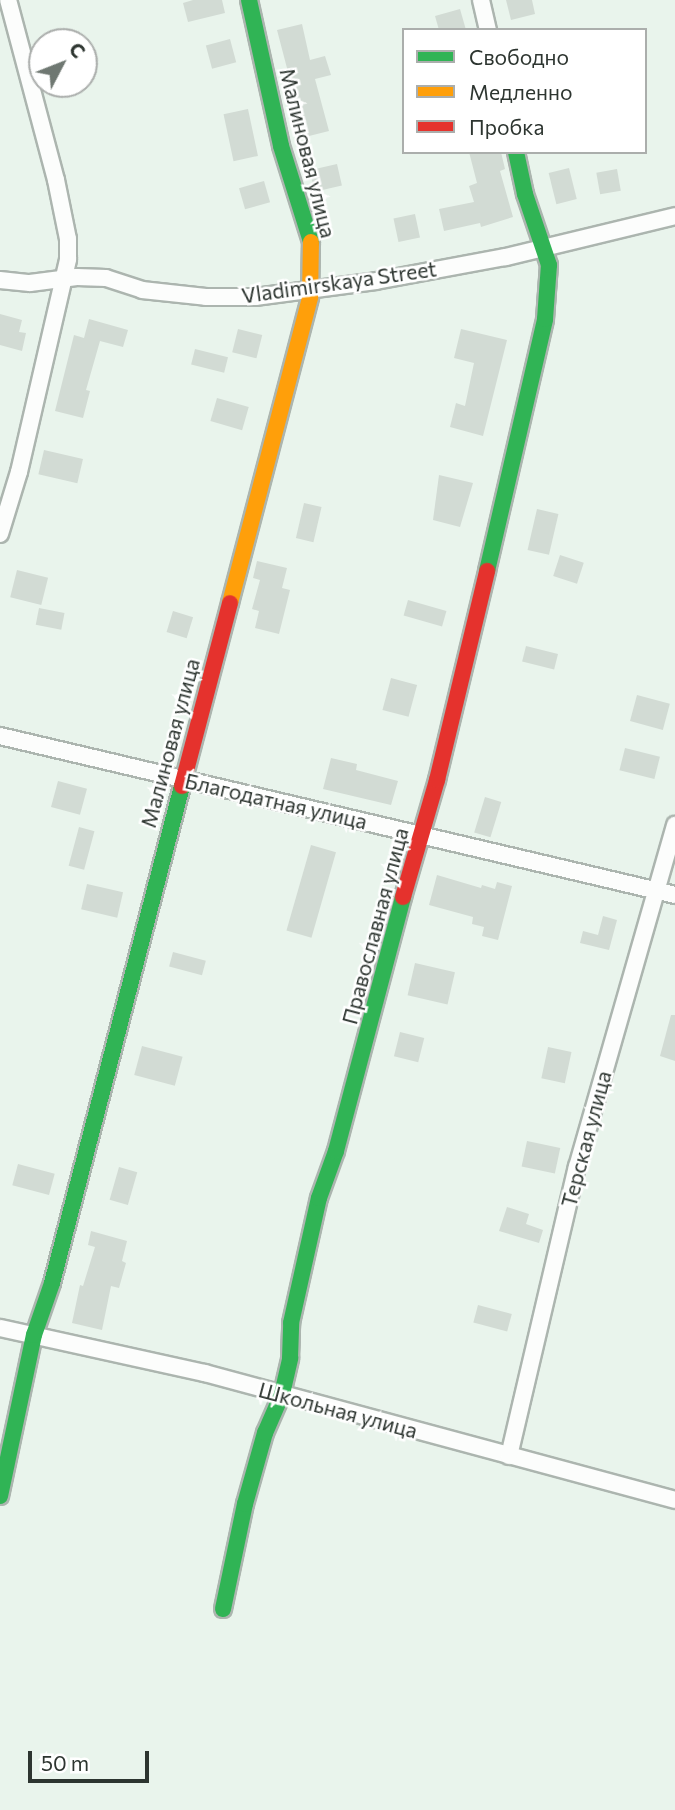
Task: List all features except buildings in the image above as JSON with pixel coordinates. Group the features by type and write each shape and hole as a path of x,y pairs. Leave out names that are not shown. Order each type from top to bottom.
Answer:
{"street":[{"path":"0,534 19,472 68,259 68,239 56,180 8,0"},
{"name":"Малиновая улица","path":"0,1496 34,1335 52,1283 182,779 289,380 310,288 312,245 281,146 249,0"},
{"path":"481,0 488,28"},
{"path":"516,154 525,194 547,248"},
{"name":"Vladimirskaya Street","path":"0,280 61,281 77,276 106,278 142,290 206,297 256,297 376,281 547,248 675,216"},
{"name":"Православная улица","path":"223,1609 265,1433 282,1394 290,1358 291,1323 319,1198 337,1151 419,835 438,780 454,699 483,589 545,319 549,265 547,248"},
{"name":"Благодатная улица","path":"0,736 675,895"},
{"name":"Терская улица","path":"509,1456 578,1167 675,825"},
{"name":"Школьная улица","path":"0,1328 205,1373 675,1500"}],"traffic: fast":[{"path":"249,0 281,146 311,242"},
{"path":"487,571 545,319 549,265 525,194 516,154"},
{"path":"0,1496 34,1335 52,1283 182,786"},
{"path":"223,1609 245,1504 265,1433 282,1394 290,1358 291,1323 319,1198 336,1151 403,897"}],"traffic: slow":[{"path":"230,603 310,297 311,242"}],"traffic: jam":[{"path":"403,897 437,780 487,571"},
{"path":"182,786 230,603"}]}
